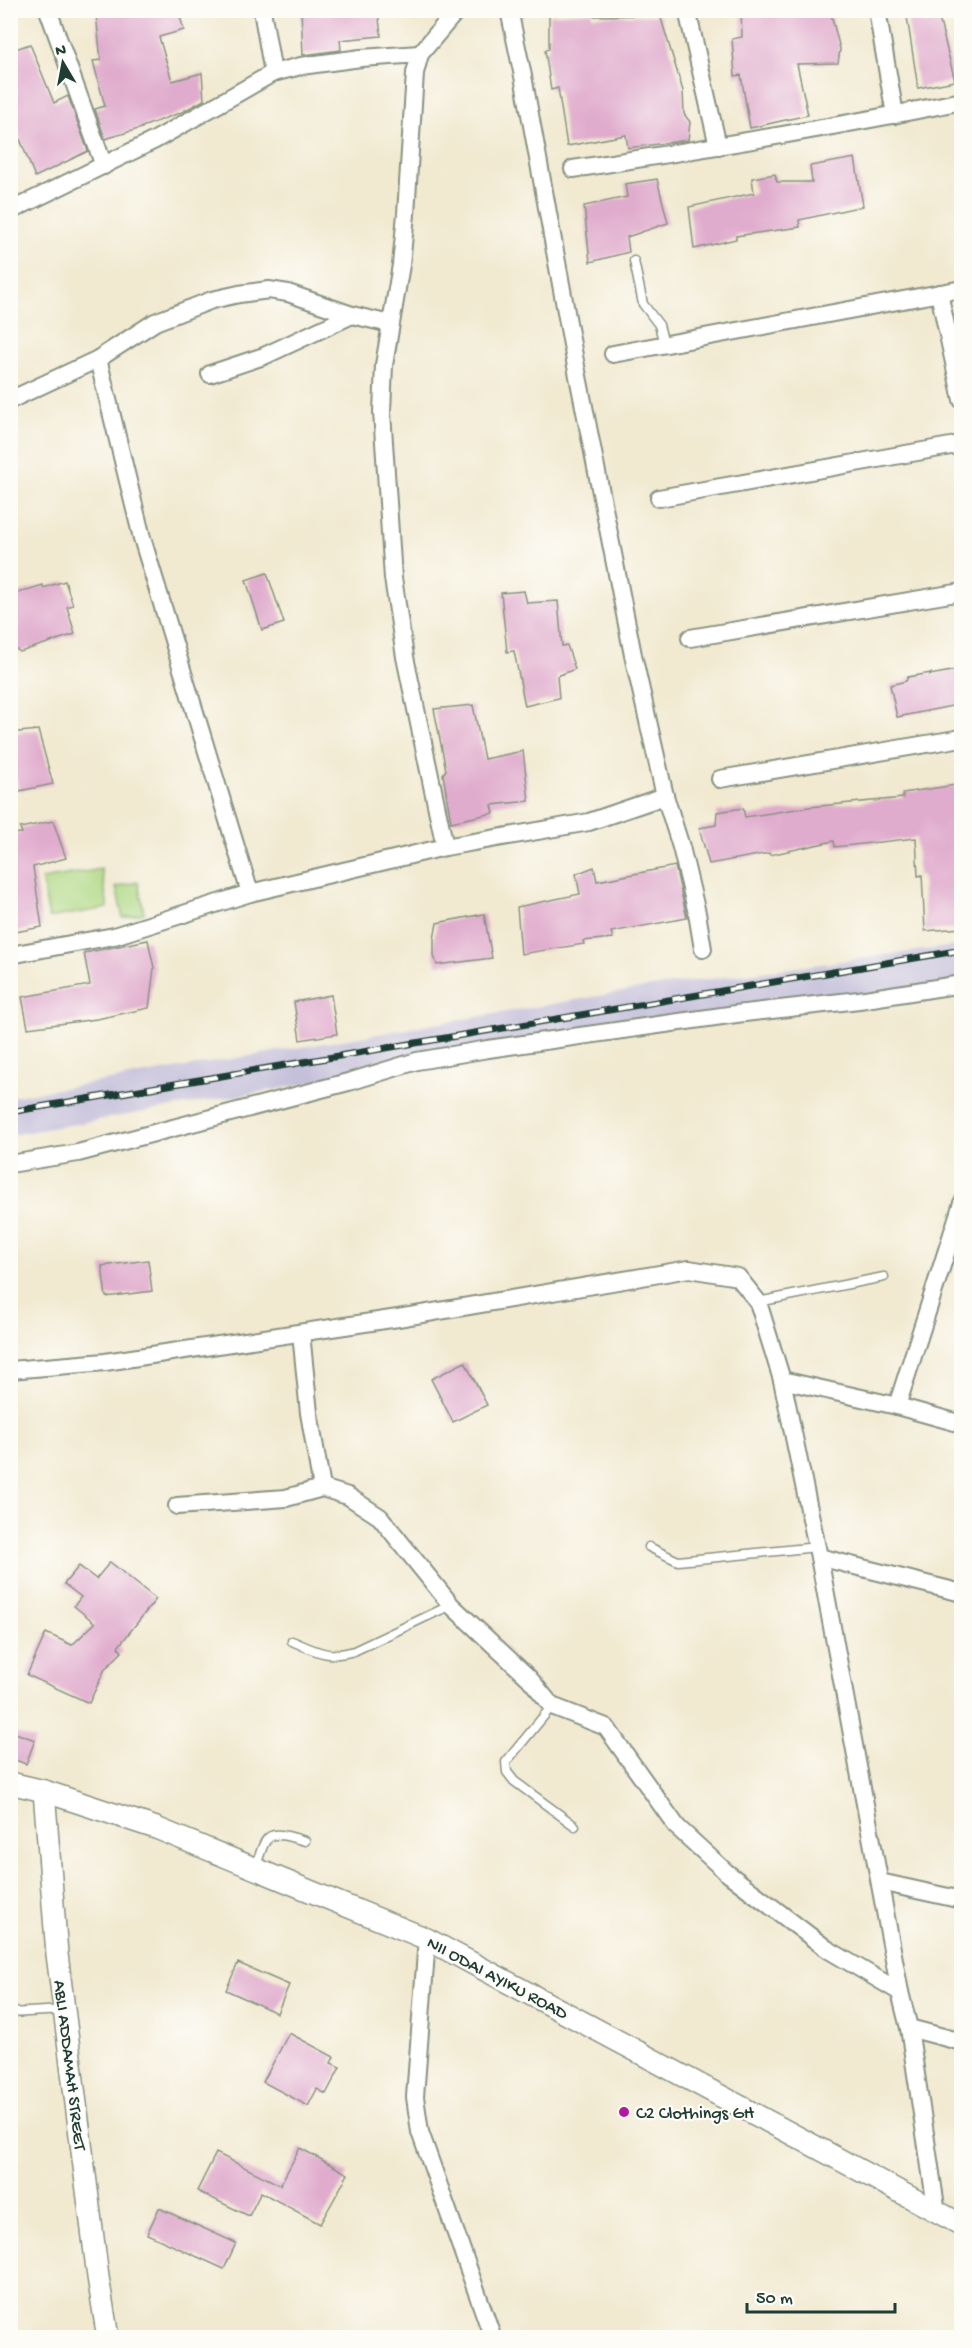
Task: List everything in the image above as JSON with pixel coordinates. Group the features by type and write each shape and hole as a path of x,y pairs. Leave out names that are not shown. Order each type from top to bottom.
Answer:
{"street":[{"path":"48,10 104,166"},
{"path":"262,10 273,73"},
{"path":"445,847 405,657 393,578 382,412 384,365 401,265 415,73 420,54 457,10"},
{"path":"509,10 608,529 665,796 681,847 703,949"},
{"path":"687,10 717,146"},
{"path":"877,10 895,115"},
{"path":"10,211 104,166 273,73 301,66 361,58 420,54"},
{"path":"573,169 895,115 962,101"},
{"path":"613,354 962,289"},
{"path":"10,400 98,358 155,322 212,300 239,294 269,290 288,293 352,315 390,324"},
{"path":"939,293 962,400"},
{"path":"210,374 264,356 352,315"},
{"path":"98,358 142,538 250,893"},
{"path":"659,498 962,444"},
{"path":"690,638 962,592"},
{"path":"720,779 962,738"},
{"path":"10,955 114,936 250,893 445,847 589,822 665,796"},
{"path":"10,1164 78,1153 352,1081 417,1061 488,1049 736,1014 859,1000 962,984"},
{"path":"897,1406 962,1203"},
{"path":"10,1370 105,1362 301,1333 689,1269 738,1277 758,1302 782,1380 818,1552 900,1992 909,2028 937,2212"},
{"path":"301,1333 309,1413 322,1488"},
{"path":"782,1380 897,1406 962,1424"},
{"path":"177,1506 286,1498 322,1488 348,1496 380,1517 451,1605 529,1678 552,1706 606,1727 677,1827 726,1872 827,1949 900,1992"},
{"path":"818,1552 962,1593"},
{"name":"NII ODAI AYIKU ROAD","path":"10,1783 44,1791 156,1828 428,1939 962,2225"},
{"name":"ABLI ADDAMAH STREET","path":"44,1791 57,1954 98,2277 108,2337"},
{"path":"880,1882 962,1900"},
{"path":"428,1939 415,2097 420,2132 494,2337"},
{"path":"909,2028 962,2042"}],"lane":[{"path":"634,261 643,304 659,325 664,344"},
{"path":"758,1302 884,1277"},
{"path":"649,1547 678,1561 818,1552"},
{"path":"292,1641 326,1655 339,1655 354,1651 451,1605"},
{"path":"552,1706 506,1762 507,1772 514,1781 575,1826"},
{"path":"255,1869 264,1841 272,1835 281,1833 304,1841"},
{"path":"10,2013 64,2010"}],"shaded area":[{"path":"961,945 961,983 643,1026 11,1135 11,1097 651,987"}],"green space":[{"path":"101,869 108,908 49,918 42,879"},
{"path":"138,882 144,913 123,918 116,887"}],"building":[{"path":"125,10 178,10 184,30 159,37 172,81 202,73 204,100 182,112 142,128 105,139 95,109 105,106 93,61 101,60 96,14"},
{"path":"301,10 378,10 381,36 340,40 341,50 303,55"},
{"path":"741,10 830,10 840,49 838,63 797,64 808,115 750,128 741,75 735,76 732,39 742,37"},
{"path":"906,10 937,10 955,81 918,88"},
{"path":"592,12 592,16 660,15 683,91 684,114 690,122 688,140 628,148 626,135 567,146 558,88 551,90 545,50 549,49 549,15"},
{"path":"30,44 54,103 68,96 88,151 35,177 10,114 10,51"},
{"path":"855,158 863,206 799,220 800,227 736,236 736,239 694,249 689,207 754,193 752,178 775,174 777,182 812,182 810,166"},
{"path":"657,179 668,223 627,237 629,252 590,262 584,206 627,197 625,184"},
{"path":"267,573 284,623 262,630 246,580"},
{"path":"65,581 73,605 67,607 75,634 20,652 14,648 11,644 15,608 18,607 14,594"},
{"path":"524,591 527,603 558,601 562,646 567,645 575,669 557,676 559,698 525,706 514,651 507,652 501,593"},
{"path":"962,669 962,704 897,717 890,685 906,681 908,677"},
{"path":"473,705 484,759 523,751 529,801 492,805 494,813 451,822 443,774 446,770 434,709"},
{"path":"38,730 53,784 19,791 10,753 10,733"},
{"path":"955,785 962,824 962,928 925,931 922,875 918,876 916,838 835,847 834,841 770,855 769,853 709,864 699,828 716,825 717,812 743,808 745,817 809,807 903,798 903,793"},
{"path":"53,821 66,858 33,867 42,927 10,933 10,834 22,833 20,828"},
{"path":"675,866 687,918 611,932 613,938 583,941 584,944 521,954 517,907 580,894 576,874 594,867 597,881"},
{"path":"484,914 492,958 437,965 434,956 434,939 437,923"},
{"path":"148,940 154,968 149,1008 97,1019 28,1028 22,997 90,985 84,953"},
{"path":"331,995 337,1034 300,1040 294,1002"},
{"path":"148,1260 152,1291 106,1297 102,1266"},
{"path":"465,1362 487,1405 453,1422 431,1379"},
{"path":"110,1562 156,1599 118,1647 122,1652 105,1669 89,1703 27,1675 46,1633 72,1645 95,1623 74,1606 81,1597 64,1584 79,1566 96,1579"},
{"path":"10,1731 35,1740 26,1764 10,1758"},
{"path":"238,1963 289,1985 277,2013 226,1990"},
{"path":"289,2033 334,2057 331,2063 340,2067 326,2094 317,2089 308,2106 263,2082"},
{"path":"300,2148 348,2174 320,2224 261,2192 249,2216 197,2191 216,2153 280,2185"},
{"path":"159,2208 236,2243 224,2269 147,2234"}],"railway":[{"path":"10,1112 962,950"}],"place":[{"name":"C2 Clothings GH","path":"624,2112"}]}
